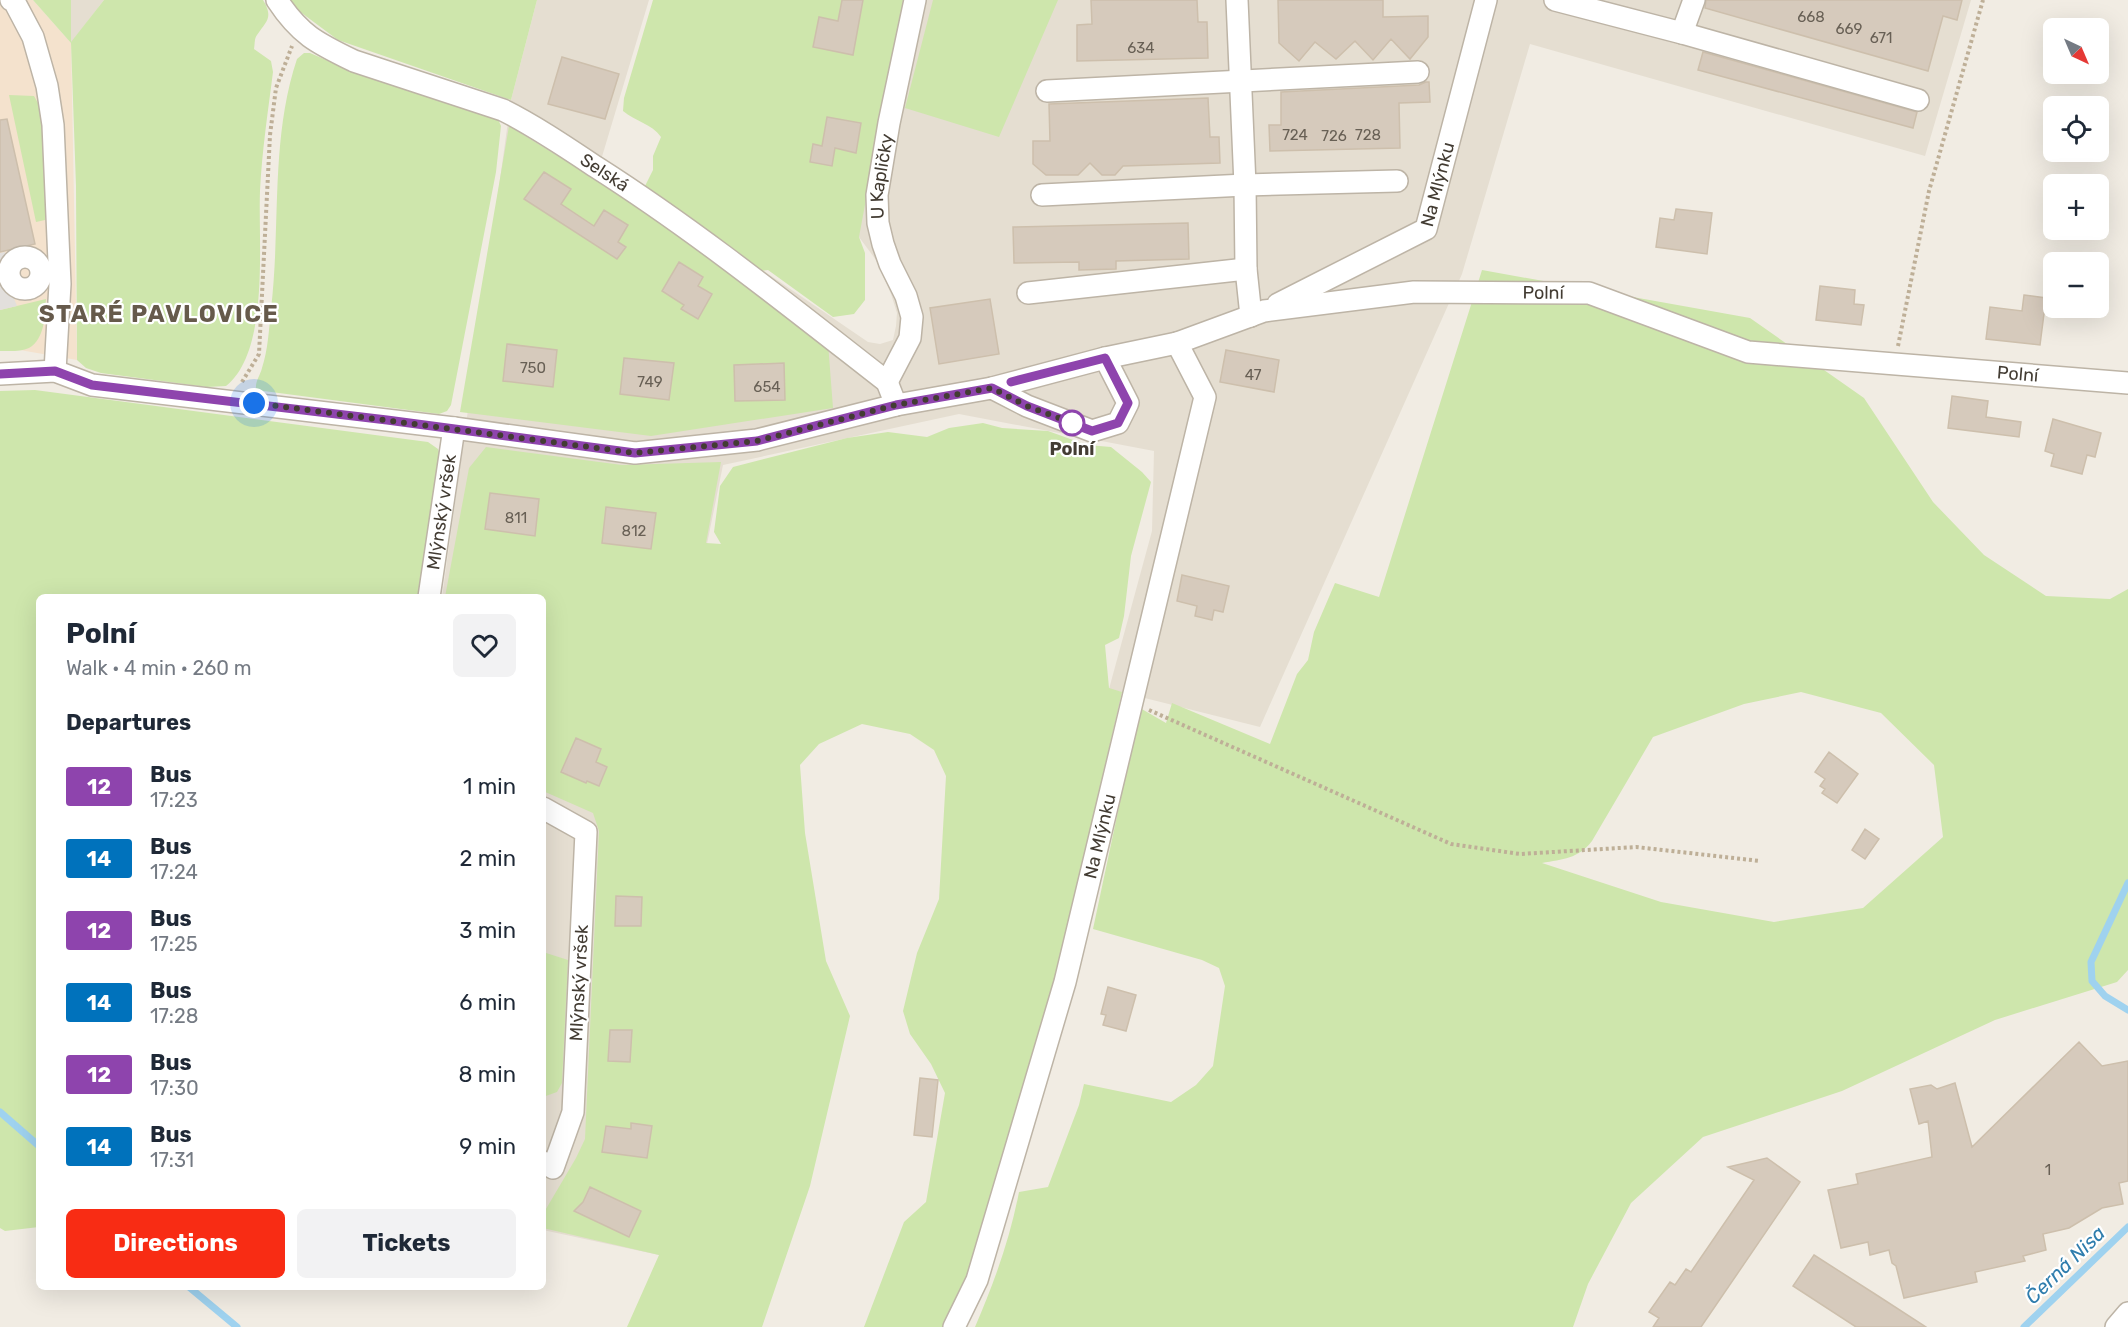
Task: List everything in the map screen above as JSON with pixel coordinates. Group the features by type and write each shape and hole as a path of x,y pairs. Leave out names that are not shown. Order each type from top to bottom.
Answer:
{"street":[{"path":"11,0 14,1 33,37 47,86 53,125 60,284 55,371"},
{"name":"Selská","path":"277,0 299,29 324,46 354,61 503,110 525,121 640,195 730,259 887,382"},
{"name":"U Kapličky","path":"887,382 910,338 912,317 906,296 883,244 878,223 877,195 889,123 915,0"},
{"path":"1236,0 1245,185 1246,269 1258,314"},
{"name":"Na Mlýnku","path":"1258,314 1425,229 1486,0"},
{"path":"1555,0 1682,33 1918,100"},
{"path":"1682,33 1694,0"},
{"path":"1047,91 1418,72"},
{"name":"Na Mlýnku","path":"1042,195 1245,185 1397,181"},
{"path":"1028,293 1246,269"},
{"name":"Polní","path":"0,374 55,371 92,385 231,400 635,453 757,441 896,405 992,388 1029,376 1177,343 1258,314 1414,292 1588,293 1748,352 2128,383"},
{"name":"Na Mlýnku","path":"954,1327 977,1280 1065,982 1206,397 1177,343"},
{"path":"992,388 1027,406 1092,431 1118,423 1128,403 1105,358"},
{"path":"887,382 896,405"},
{"name":"Mlýnský vršek","path":"429,594 454,428"},
{"name":"Mlýnský vršek","path":"546,810 586,831 573,1112 553,1168 546,1164"},
{"path":"2116,1327 2128,1314"}],"path":[{"path":"1894,364 1929,191 1983,0"},
{"path":"231,400 259,354 270,135 276,88 299,29"},
{"path":"1132,702 1451,844 1520,854 1636,848 1760,861"}],"shaded area":[{"path":"0,0 33,0 71,43 77,360 20,350 0,351"},
{"path":"71,0 104,0 71,43"},
{"path":"537,0 649,0 601,160 868,342 880,344 893,340 897,313 891,294 876,260 859,237 750,0 1971,0 1925,156 1530,44 1462,274 1260,727 1109,689 1152,531 1154,451 959,414 723,465 667,741 659,1255 546,1231 546,594 442,594 511,100"},
{"path":"5,252 6,279 17,306 0,310 0,253"}],"green space":[{"path":"33,0 71,0 71,42 104,0 263,0 266,6 268,19 256,37 254,49 271,61 273,72 260,191 259,295 250,348 240,370 226,386 207,387 101,373 86,368 77,360 76,186 71,43"},
{"path":"289,0 537,0 511,100 338,40 299,11"},
{"path":"653,0 903,0 859,237 865,253 865,300 854,314 833,317 768,270 761,271 645,186 653,170 653,156 661,137 653,129 623,111 624,98"},
{"path":"933,0 1058,0 999,137 905,108"},
{"path":"304,53 310,53 363,76 407,88 498,119 501,126 496,172 451,405 447,411 439,414 256,390 266,354 269,332 283,120 297,59"},
{"path":"9,95 34,96 46,117 45,220 36,222"},
{"path":"509,126 623,196 730,270 828,343 833,408 651,436 460,412"},
{"path":"1482,270 1750,318 1864,398 1933,502 1984,555 2046,596 2110,599 2128,589 2128,970 2117,982 1995,1020 1842,1091 1703,1137 1631,1203 1588,1284 1573,1327 975,1327 1001,1261 1019,1192 1048,1187 1079,1105 1084,1084 1171,1102 1196,1085 1213,1066 1225,986 1219,968 1202,960 1093,929 1140,708 1166,723 1172,703 1270,744 1297,674 1308,660 1314,632 1335,583 1379,597","holes":["1801,692 1881,713 1934,765 1943,837 1863,908 1774,922 1661,902 1542,863 1576,855 1587,847 1653,737 1744,704"]},
{"path":"46,299 43,326 34,344 22,350 0,351 0,310"},
{"path":"35,390 428,442 438,449 444,467 421,594 36,594 36,1227 5,1231 0,1228 0,391"},
{"path":"983,423 1002,428 1048,431 1087,445 1111,447 1151,482 1131,556 1119,638 1105,645 1109,688 1122,692 1053,991 971,1278 944,1327 864,1327 904,1222 926,1202 945,1093 931,1064 910,1034 903,1011 917,953 939,899 946,776 934,750 910,734 862,724 819,744 800,765 805,833 826,961 850,1016 810,1186 762,1327 627,1327 659,1255 546,1229 546,1209 585,1139 599,831 593,813 546,792 546,594 446,594 469,468 486,447 622,465 721,462 706,543 721,544 714,532 720,486 733,467 847,438 888,432 927,437 949,428"},
{"path":"546,953 568,960 562,1083 557,1092 546,1096"}],"building":[{"path":"842,0 863,0 853,55 813,47 819,17 838,21"},
{"path":"1091,0 1197,0 1198,22 1207,22 1208,58 1077,61 1077,25 1092,24"},
{"path":"1278,0 1383,0 1383,17 1428,16 1428,37 1410,59 1391,39 1373,60 1355,41 1336,59 1315,42 1299,61 1279,43"},
{"path":"1706,0 1962,0 1957,20 1943,16 1928,71 1705,8"},
{"path":"1703,52 1917,112 1913,128 1698,70"},
{"path":"562,57 619,74 605,119 548,104"},
{"path":"1429,82 1430,102 1399,103 1400,148 1270,151 1269,125 1281,125 1281,92 1419,85"},
{"path":"1208,98 1210,137 1219,137 1220,163 1123,166 1115,175 1102,175 1090,163 1078,175 1046,175 1033,164 1033,141 1050,141 1049,104"},
{"path":"827,117 861,123 856,153 835,148 832,166 810,162 813,144 822,146"},
{"path":"7,119 35,244 0,252 0,120"},
{"path":"544,172 571,189 561,204 594,226 604,210 628,225 618,242 626,247 617,259 524,199"},
{"path":"1676,209 1712,213 1707,254 1656,247 1660,218 1674,220"},
{"path":"1188,223 1189,259 1116,261 1116,269 1079,270 1079,262 1014,263 1013,227"},
{"path":"679,262 703,277 698,286 712,294 698,319 681,309 684,305 662,291"},
{"path":"1820,286 1855,290 1854,304 1864,305 1861,325 1816,320"},
{"path":"2024,295 2043,298 2040,345 1986,339 1990,307 2022,311"},
{"path":"990,299 999,354 939,364 930,308"},
{"path":"507,344 557,350 553,387 503,381"},
{"path":"1226,350 1279,360 1274,392 1220,382"},
{"path":"624,358 674,363 669,400 620,394"},
{"path":"784,363 785,400 735,401 734,365"},
{"path":"1952,396 1988,401 1986,417 2021,422 2019,437 1948,428"},
{"path":"2053,419 2101,433 2095,457 2087,455 2082,474 2051,466 2054,454 2045,451"},
{"path":"490,493 539,499 535,536 485,529"},
{"path":"606,507 656,513 651,549 602,543"},
{"path":"1182,575 1229,586 1223,612 1214,610 1212,620 1195,616 1197,606 1177,601"},
{"path":"576,738 601,749 596,762 607,767 599,786 561,772"},
{"path":"1829,752 1858,774 1837,803 1822,793 1825,789 1820,786 1825,779 1815,772"},
{"path":"1865,829 1879,839 1865,859 1852,850"},
{"path":"616,896 642,897 641,926 615,926"},
{"path":"1108,987 1136,995 1126,1031 1103,1025 1106,1015 1101,1014"},
{"path":"610,1030 632,1030 630,1062 608,1061"},
{"path":"2079,1042 2102,1066 2128,1061 2128,1181 2119,1183 2123,1204 2102,1208 2069,1228 2043,1234 2046,1250 2023,1256 2025,1261 1975,1272 1977,1282 1904,1298 1896,1266 1892,1263 1889,1250 1870,1255 1868,1242 1841,1248 1828,1190 1858,1184 1856,1174 1932,1157 1928,1121 1919,1124 1910,1089 1931,1085 1937,1089 1955,1083 1972,1147"},
{"path":"920,1078 938,1080 932,1137 914,1135"},
{"path":"631,1123 652,1126 647,1158 602,1152 606,1126 631,1129"},
{"path":"1767,1158 1800,1182 1701,1327 1653,1327 1659,1318 1649,1312 1670,1282 1675,1285 1686,1269 1691,1272 1754,1180 1728,1167"},
{"path":"590,1187 641,1211 629,1237 574,1211 583,1202"},
{"path":"1814,1255 1926,1327 1856,1327 1793,1286"}],"waterway":[{"name":"Černá Nisa","path":"2128,883 2091,962 2092,981 2105,996 2128,1010"},
{"path":"0,1112 36,1143"},
{"name":"Černá Nisa","path":"2024,1327 2128,1227"},
{"path":"193,1290 237,1327"}],"bus line":[{"name":"12","path":"0,374 55,371 92,385 231,400 635,453 757,441 896,405 992,388 1027,406 1092,431 1118,423 1128,403 1105,358 1011,382"}],"place":[{"name":"Polní","path":"1072,423"}],"district":[{"name":"STARÉ PAVLOVICE","path":"159,314"}],"route":[{"path":"254,403 635,453 757,441 896,405 992,388 1027,406 1072,423"}]}
